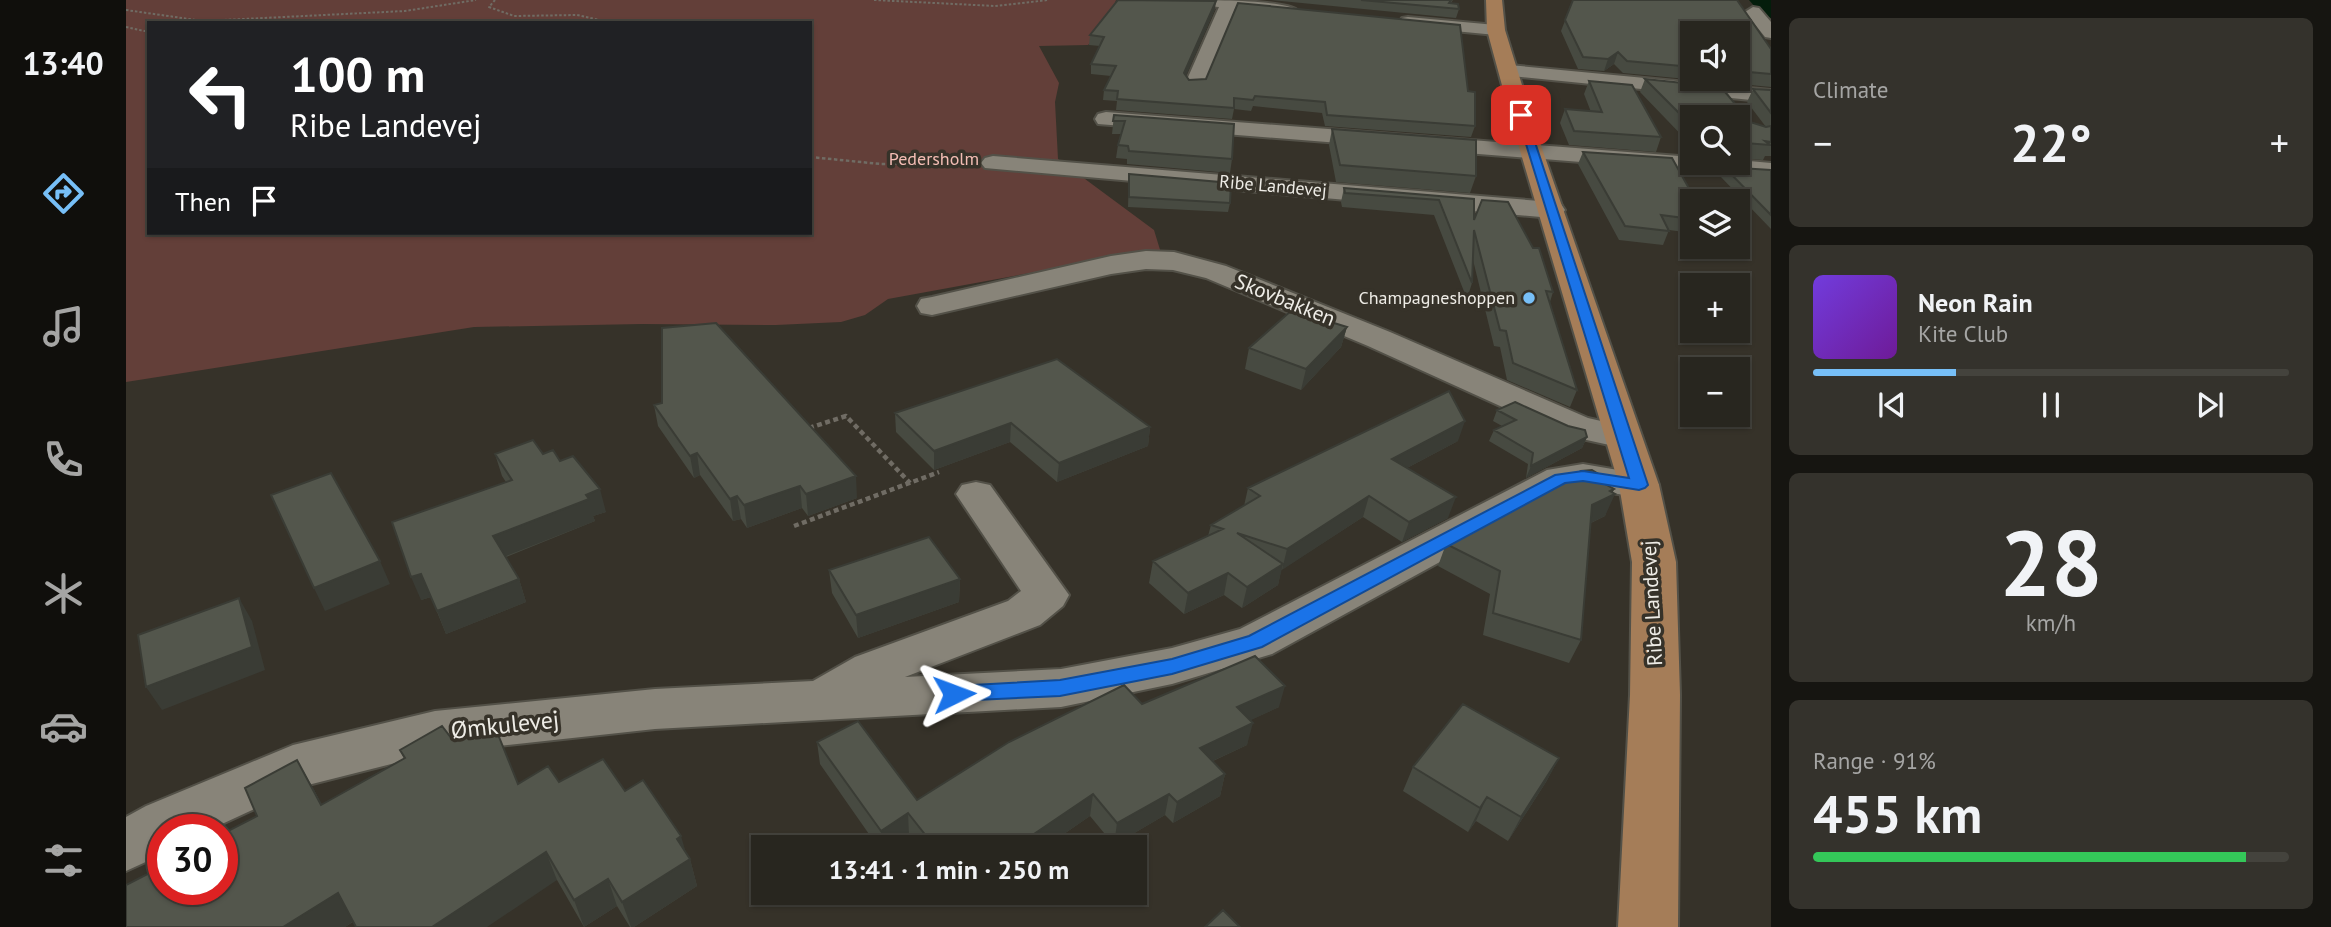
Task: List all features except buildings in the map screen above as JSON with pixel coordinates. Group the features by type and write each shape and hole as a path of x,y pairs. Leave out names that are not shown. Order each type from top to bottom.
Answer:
{"main road":[{"name":"Ribe Landevej","path":"1495,15 1532,150 1639,485 1654,562 1655,695 1648,927"}],"street":[{"path":"1195,0 1310,12"},
{"path":"1195,84 1229,4"},
{"path":"1753,12 1771,33"},
{"path":"1390,20 1495,15"},
{"path":"1509,71 1771,96"},
{"path":"1724,92 1734,105"},
{"path":"1107,119 1771,170"},
{"name":"Ribe Landevej","path":"993,163 1552,209"},
{"name":"Skovbakken","path":"932,306 1111,265 1146,260 1174,261 1216,272 1367,333 1577,427 1623,437"},
{"name":"Ømkulevej","path":"126,846 166,823 293,767 435,732 655,709 1060,688 1172,666 1255,642 1561,479 1583,476 1639,485"},
{"name":"Ømkulevej","path":"821,701 872,670 1024,613 1047,595 963,481"}],"path":[{"path":"126,10 203,21 405,11 476,0"},
{"path":"495,0 489,7 514,16 577,15 604,21"},
{"path":"874,0 995,6 1048,0"},
{"path":"126,27 147,32"},
{"path":"812,157 881,164 993,163"},
{"path":"796,432 846,416 910,483"},
{"path":"794,526 910,483 963,481"}],"green space":[{"name":"Pedersholm","path":"126,0 1116,0 1109,23 1088,45 1039,46 1059,83 1055,102 1058,159 1154,230 1161,253 1134,254 888,299 865,315 841,322 776,325 474,327 126,382"}],"waterway":[{"path":"1760,0 1771,11"}],"place":[{"name":"Champagneshoppen","path":"1529,298"}],"route":[{"path":"954,694 1060,688 1172,666 1255,642 1561,479 1583,476 1639,485 1521,115"}]}
